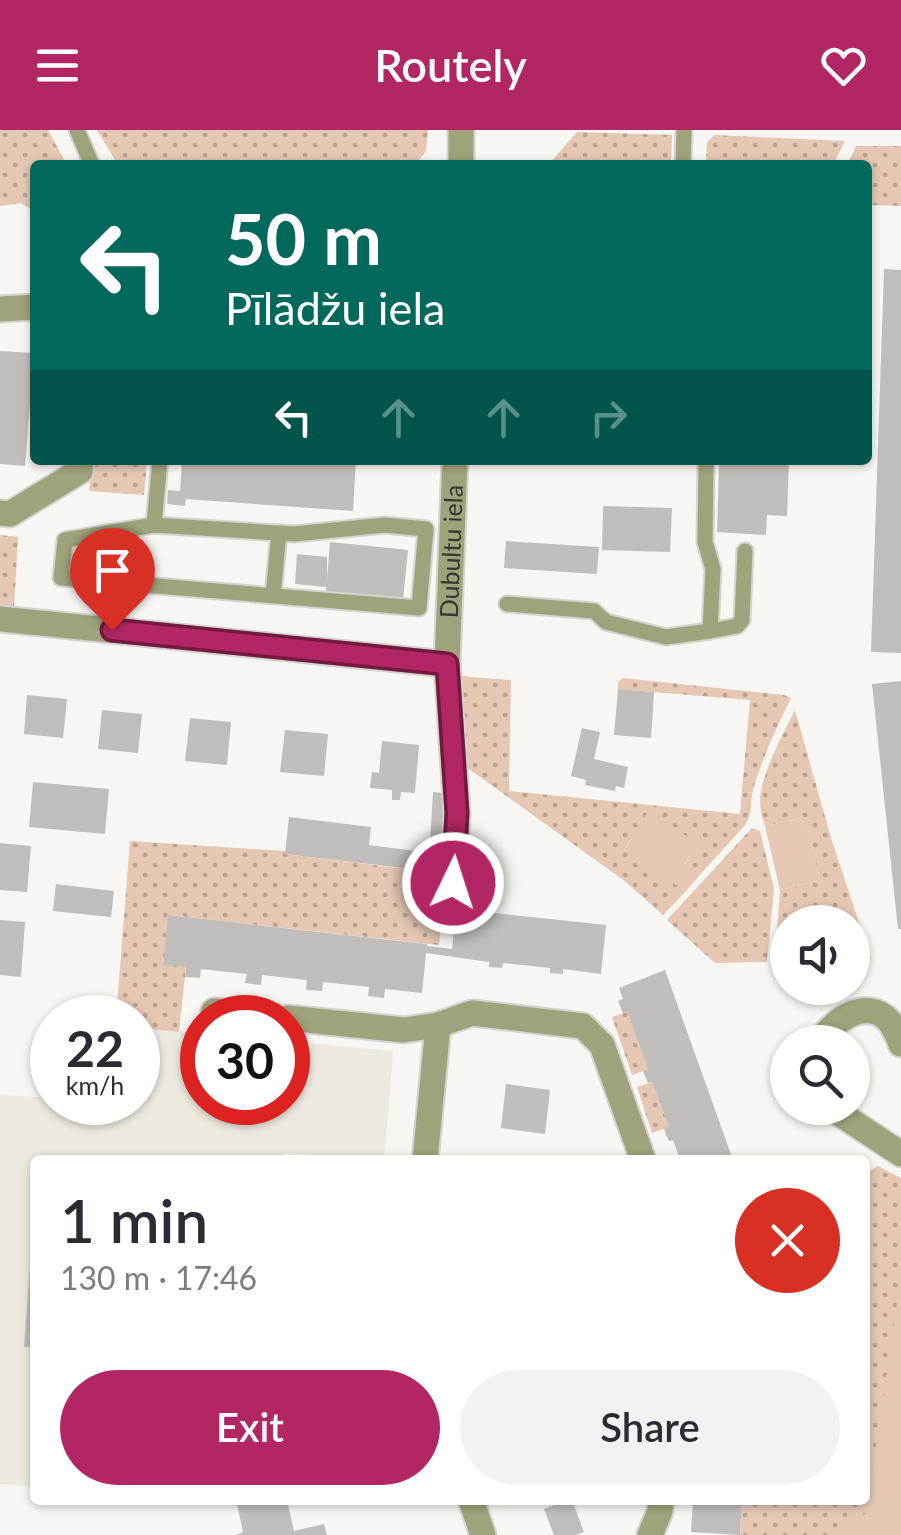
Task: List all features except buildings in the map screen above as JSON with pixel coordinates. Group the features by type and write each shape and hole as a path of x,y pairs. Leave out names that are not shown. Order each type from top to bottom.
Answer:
{"street":[{"path":"461,130 461,160"},
{"path":"0,309 30,306"},
{"path":"0,513 10,514 80,471 81,465"},
{"name":"Dubultu iela","path":"453,883 457,813 447,664 455,465"},
{"path":"0,619 447,664"},
{"path":"834,1025 858,1012 874,1011 887,1018 901,1044"},
{"path":"310,1020 404,1030 472,1013 584,1026 602,1044 642,1155"},
{"path":"426,1155 438,1024"},
{"path":"857,1125 901,1154"},
{"path":"472,1505 483,1535"},
{"path":"650,1535 661,1505"}],"lane":[{"path":"77,130 90,160"},
{"path":"683,160 684,130"},
{"path":"154,524 160,465"},
{"path":"706,465 704,542 713,569 710,630"},
{"path":"154,524 279,533 385,525 426,529 419,608 61,578 65,540 154,524"},
{"path":"273,595 279,533"},
{"path":"507,604 594,611 606,622 666,637 737,626 742,620 746,551"}],"shaded area":[{"path":"0,130 48,130 64,160 30,160 30,209 21,203 0,206"},
{"path":"97,130 428,130 426,151 419,160 115,160"},
{"path":"577,132 672,135 671,160 552,160"},
{"path":"715,135 845,141 836,160 706,160 707,142"},
{"path":"856,146 901,146 901,206 872,205 872,160 849,160"},
{"path":"92,465 147,465 144,495 89,491"},
{"path":"0,535 18,537 14,609 0,607"},
{"path":"458,676 511,680 509,791 740,814 750,700 618,689 618,682 623,678 791,698 758,775 746,824 699,876 684,865 698,844 649,812 624,850 686,891 663,915 626,882 465,766"},
{"path":"795,710 853,905 779,905 780,890 820,880 805,817 765,826 761,792"},
{"path":"648,811 699,844 684,864 699,876 686,891 624,851"},
{"path":"805,817 820,880 780,890 765,826"},
{"path":"752,828 760,831 774,889 767,962 715,963 667,920"},
{"path":"130,841 285,851 447,874 439,945 169,915 163,964 186,967 179,1032 160,1030 160,995 118,995"},
{"path":"627,1012 648,1069 632,1075 612,1017"},
{"path":"160,1030 180,1032 180,1125 310,1125 310,1043 392,1051 393,1056 384,1155 30,1155 30,1487 0,1484 0,1095 30,1097 30,1125 160,1125"},
{"path":"652,1082 669,1127 652,1133 637,1087"},
{"path":"878,1166 901,1178 901,1417 868,1535 740,1535 742,1505 870,1505 870,1171"},
{"path":"901,1276 901,1535 828,1535 866,1513"}],"route":[{"path":"112,630 447,664 457,813 453,883"}]}
